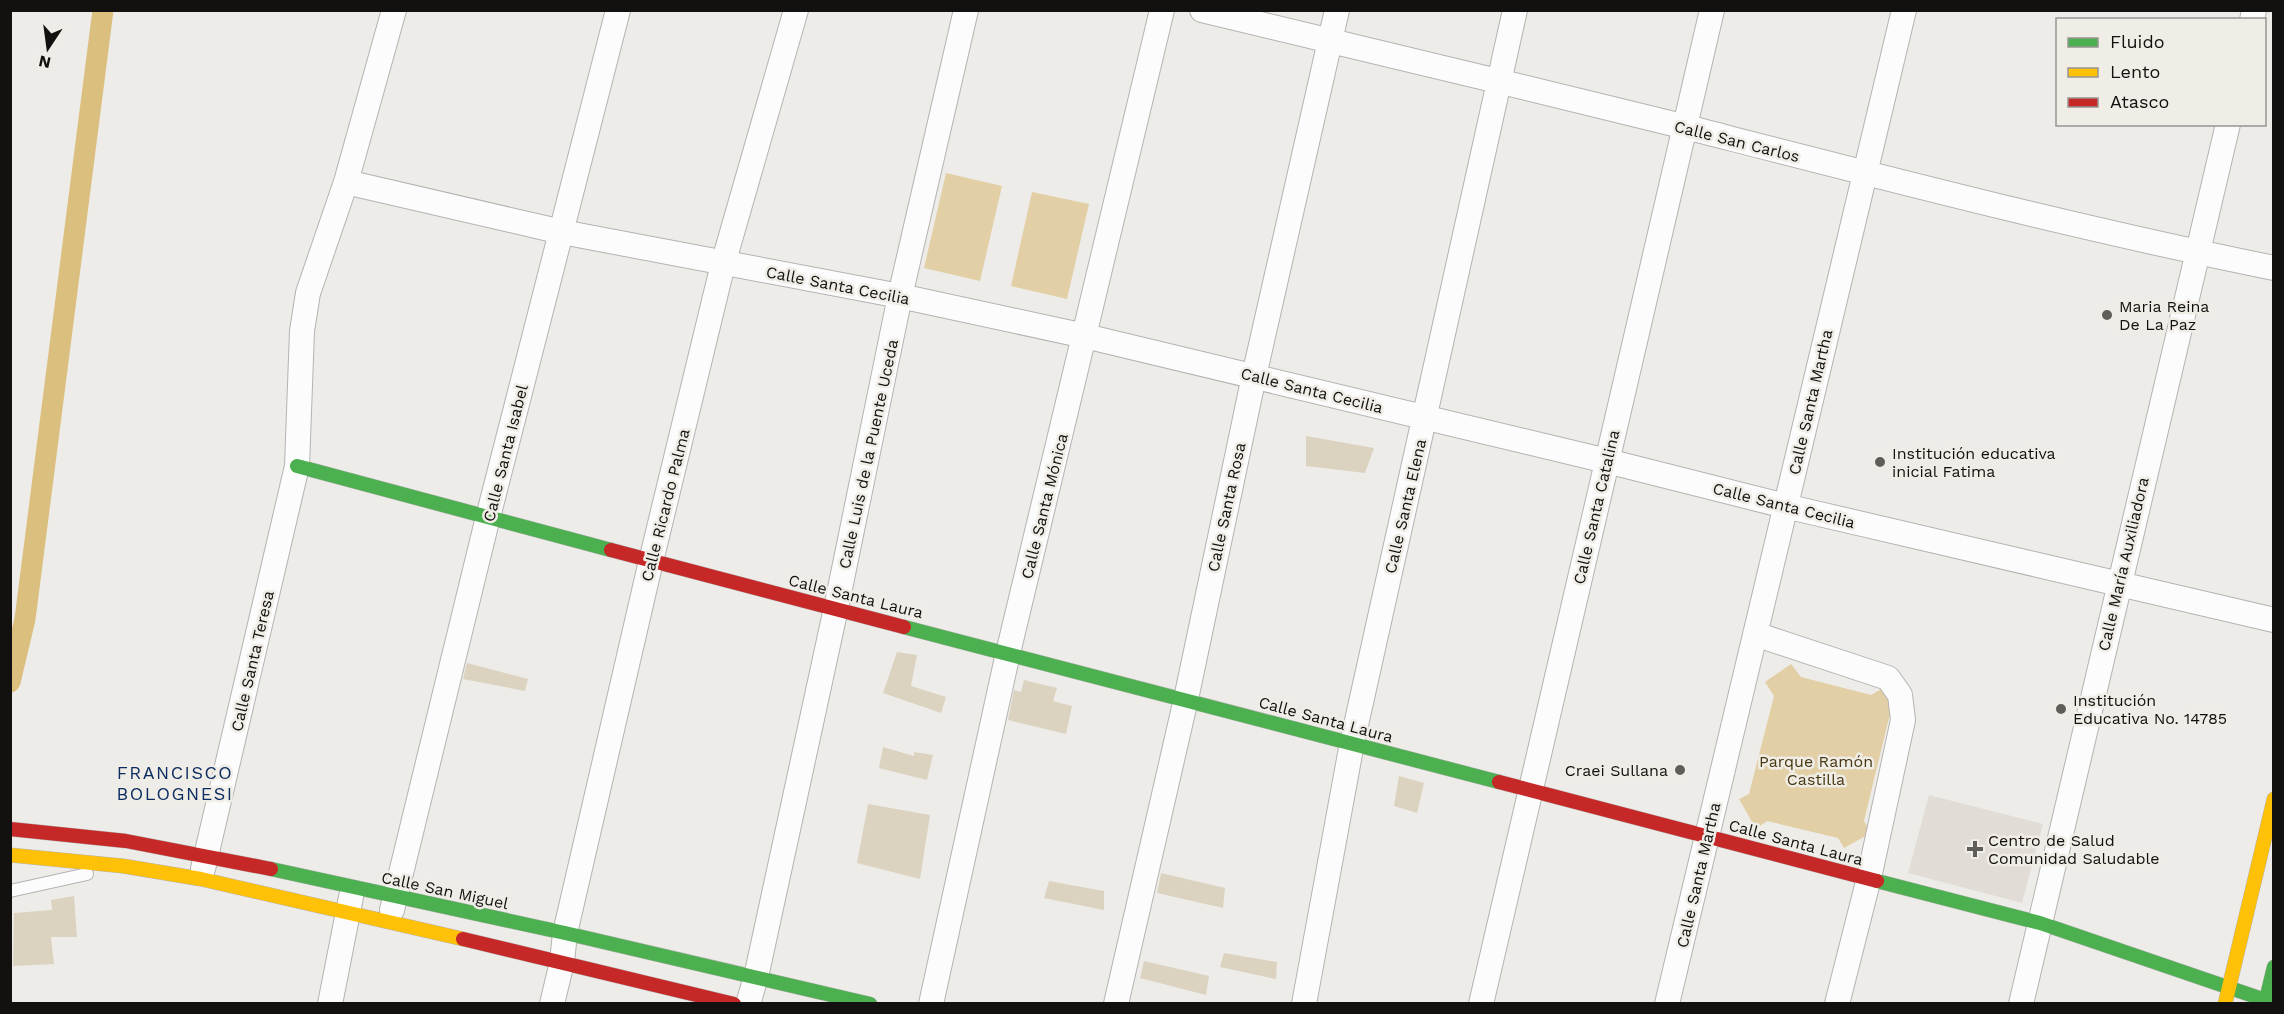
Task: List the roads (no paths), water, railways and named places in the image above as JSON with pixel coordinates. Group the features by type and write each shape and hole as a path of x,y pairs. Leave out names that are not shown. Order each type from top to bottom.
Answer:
{"street":[{"name":"Calle Santa Teresa","path":"201,879 297,466 302,331 308,293 346,182 394,10"},
{"name":"Calle Santa Isabel","path":"390,921 394,896 488,517 618,10"},
{"name":"Calle Ricardo Palma","path":"552,1004 562,962 565,933 651,561 723,264 796,10"},
{"name":"Calle Luis de la Puente Uceda","path":"748,1004 756,977 836,608 900,296 966,10"},
{"name":"Calle Santa Mónica","path":"931,1004 1008,653 1162,10"},
{"name":"Calle San Carlos","path":"1202,10 1685,127 1864,174 2198,253 2274,268"},
{"name":"Calle Santa Rosa","path":"1116,1004 1186,699 1254,376 1337,10"},
{"name":"Calle Santa Elena","path":"1304,1004 1352,743 1515,10"},
{"name":"Calle Santa Catalina","path":"1481,1004 1712,10"},
{"name":"Calle Santa Martha","path":"1667,1004 1904,10"},
{"name":"Calle María Auxiliadora","path":"2021,1004 2118,583 2228,126"},
{"name":"Calle Santa Cecilia","path":"346,182 562,232 900,296 1085,336 1785,506 2274,620"},
{"name":"Calle Santa Laura","path":"297,466 651,561 2040,923 2229,987 2268,1003"},
{"path":"1755,634 1888,678 1900,695 1903,720 1869,878 1837,1004"},
{"path":"2225,1004 2274,799"},
{"name":"Calle San Miguel","path":"10,829 126,841 206,855 756,977 798,995 870,1004"},
{"path":"10,855 123,866 201,879 348,910 734,1004"},
{"path":"330,1004 353,887"},
{"path":"2268,1003 2274,967"}],"lane":[{"path":"10,891 123,866"}],"waterway":[{"path":"10,682 25,619 103,10"}],"place":[{"name":"Maria Reina De La Paz","path":"2107,315"},
{"name":"Institución educativa inicial Fatima","path":"1880,462"},
{"name":"Institución Educativa No. 14785","path":"2061,709"},
{"name":"Craei Sullana","path":"1680,770"},
{"name":"Centro de Salud Comunidad Saludable","path":"1975,849"}],"district":[{"name":"FRANCISCO BOLOGNESI","path":"175,783"}],"park label":[{"name":"Parque Ramón Castilla","path":"1816,770"}]}
